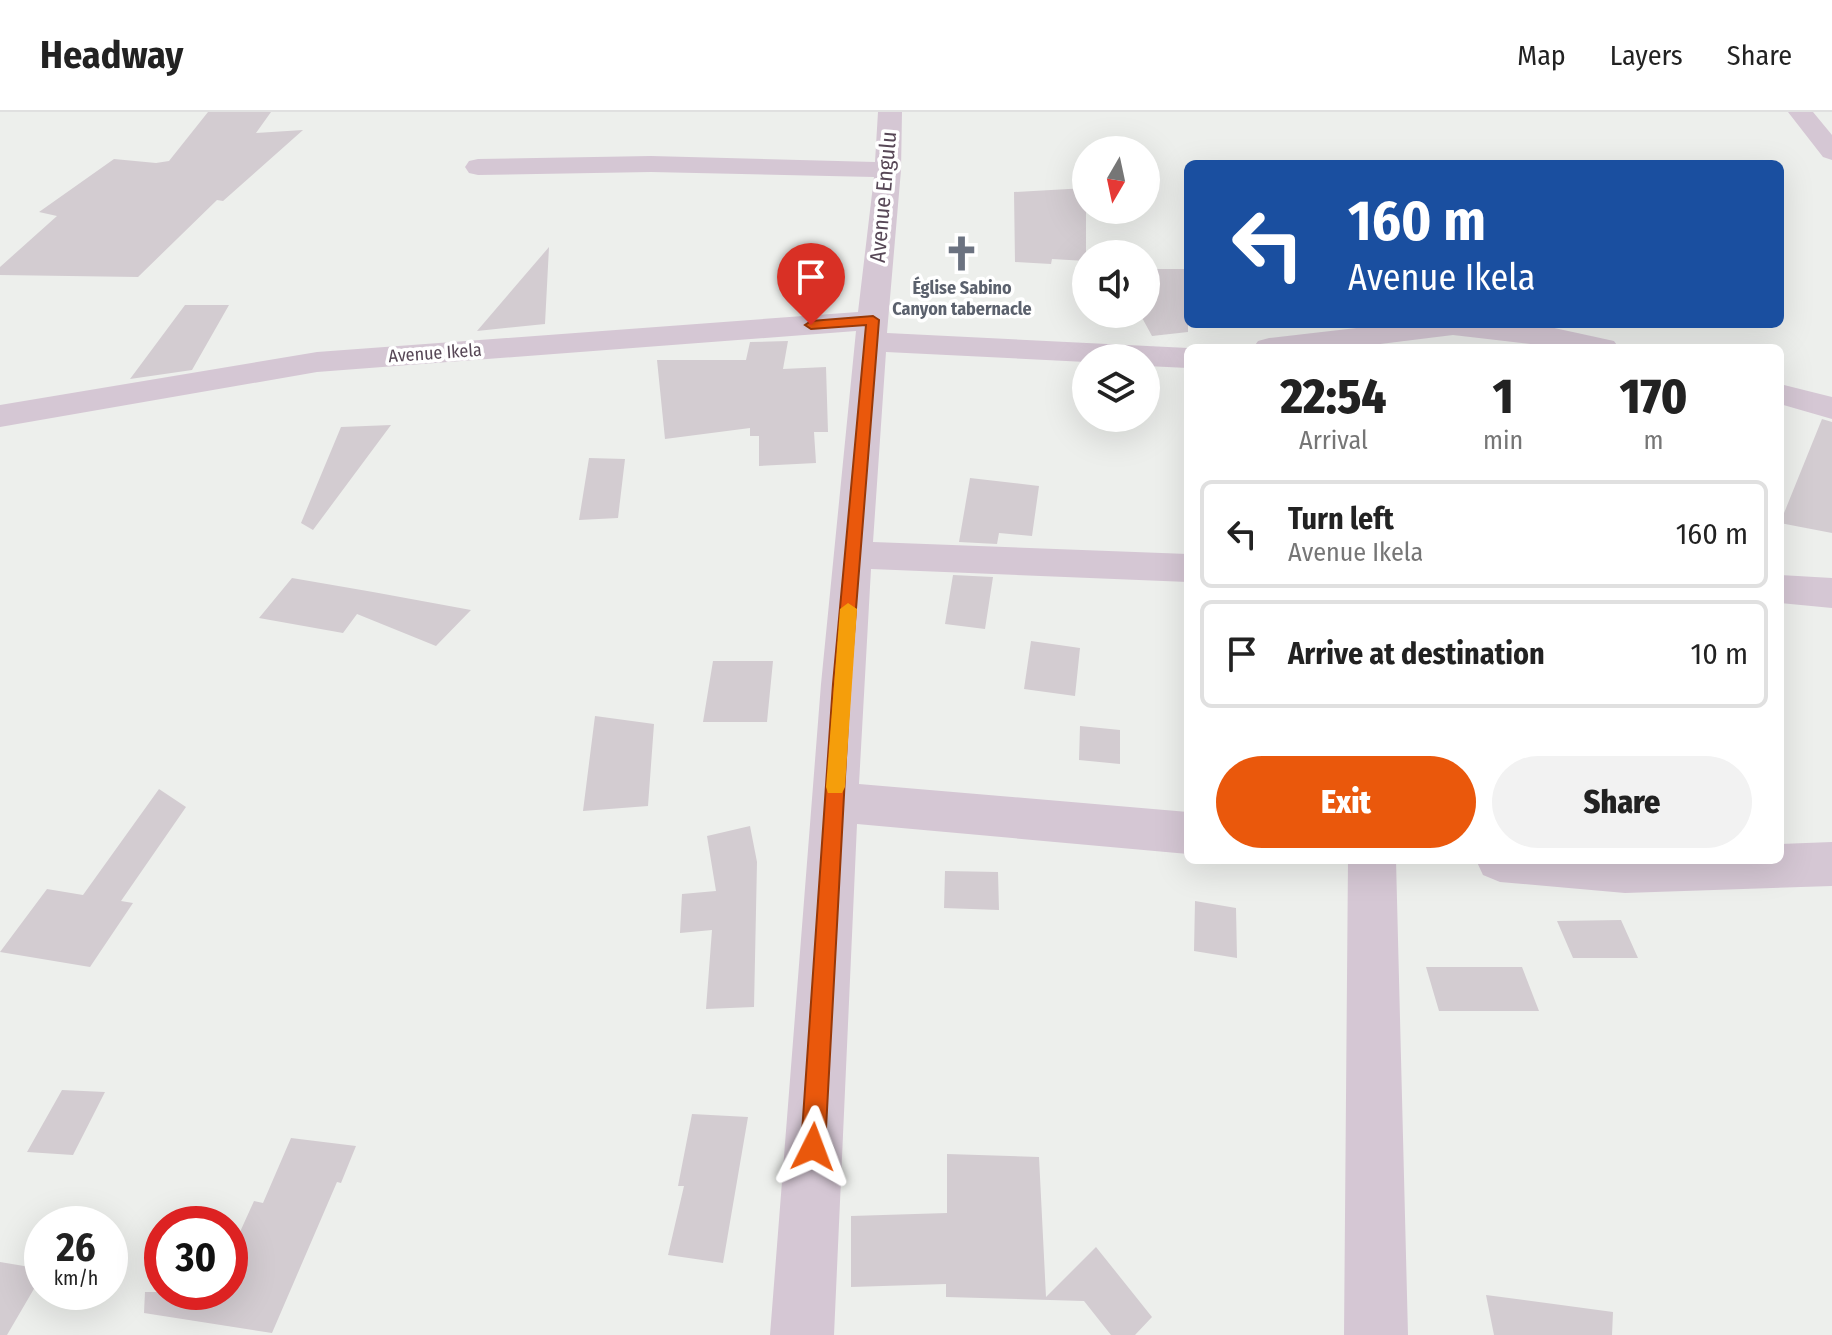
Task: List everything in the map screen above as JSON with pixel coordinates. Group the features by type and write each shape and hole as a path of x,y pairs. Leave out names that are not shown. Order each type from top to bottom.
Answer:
{"street":[{"name":"Avenue Engulu","path":"802,1335 834,802 888,170 890,112"},
{"path":"1800,112 1832,152"},
{"path":"478,167 651,164 888,170"},
{"path":"1302,344 1436,328"},
{"path":"1475,328 1554,335 1588,344"},
{"name":"Avenue Ikela","path":"0,416 317,362 872,331 1184,358"},
{"path":"1784,395 1832,408"},
{"path":"853,555 1184,568"},
{"path":"1784,589 1832,593"},
{"path":"834,802 1184,833"},
{"path":"1372,864 1376,1335"},
{"path":"1545,864 1625,871 1832,864"}],"building":[{"path":"208,112 271,112 256,133 303,130 223,201 217,200 138,277 0,275 0,267 57,216 39,212 114,159 156,163 169,161"},
{"path":"1072,189 1072,224 1086,224 1086,240 1072,240 1072,260 1052,259 1051,264 1015,262 1014,192"},
{"path":"549,247 545,324 477,331"},
{"path":"1160,269 1184,269 1184,328 1188,328 1188,332 1152,336 1148,328 1160,328"},
{"path":"185,305 229,305 192,370 130,379"},
{"path":"788,341 783,369 826,367 828,432 814,432 816,463 759,466 759,436 750,436 750,428 665,439 657,360 746,360 750,342"},
{"path":"1822,419 1832,422 1832,533 1784,524 1784,513"},
{"path":"391,425 313,530 301,523 341,427"},
{"path":"589,458 625,459 618,518 579,520"},
{"path":"970,478 1039,486 1032,536 999,533 997,544 959,542"},
{"path":"953,575 993,577 985,629 945,624"},
{"path":"292,578 471,610 436,646 357,614 343,633 259,618"},
{"path":"1031,641 1080,648 1075,696 1024,689"},
{"path":"713,661 773,661 767,722 703,722"},
{"path":"595,716 654,724 648,806 583,811"},
{"path":"1080,726 1120,730 1120,764 1079,760"},
{"path":"159,789 186,807 121,901 133,903 90,967 0,952 47,889 83,895"},
{"path":"750,826 757,862 754,1007 706,1009 712,930 680,933 682,894 716,891 707,836"},
{"path":"945,871 998,872 999,910 944,908"},
{"path":"1195,901 1236,908 1237,958 1194,951"},
{"path":"1621,920 1638,958 1573,958 1557,921"},
{"path":"1426,967 1522,967 1539,1011 1439,1011"},
{"path":"62,1090 105,1092 73,1155 27,1152"},
{"path":"692,1114 748,1117 723,1263 668,1255 684,1186 678,1186"},
{"path":"291,1138 356,1146 341,1183 337,1182 272,1333 144,1313 144,1310 248,1310 248,1214 254,1201 263,1203"},
{"path":"947,1154 1039,1157 1046,1297 1096,1247 1152,1317 1135,1335 1111,1335 1084,1301 946,1297 946,1284 851,1287 851,1216 947,1213"},
{"path":"0,1262 24,1266 24,1306 7,1335 0,1335"},
{"path":"1486,1295 1613,1312 1612,1335 1494,1335"}],"slow traffic":[{"path":"835,787 848,609"}],"place":[{"name":"Église Sabino Canyon tabernacle","path":"962,254"}],"route":[{"path":"811,325 873,320 842,684 813,1147"}]}
